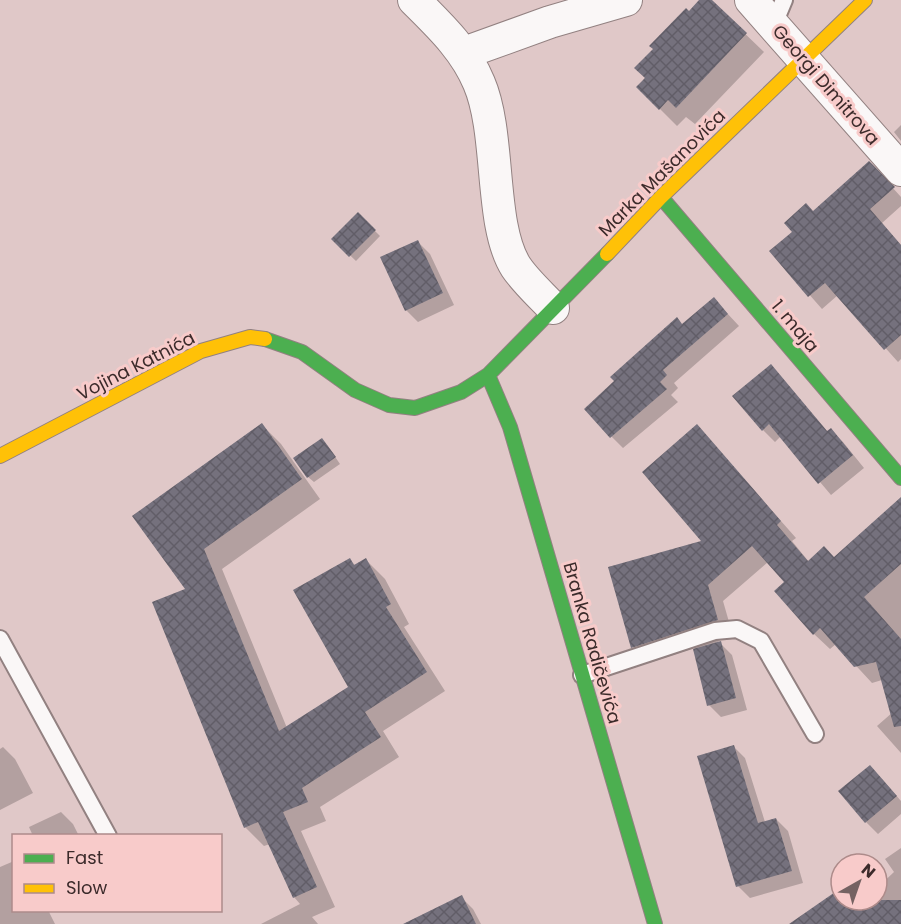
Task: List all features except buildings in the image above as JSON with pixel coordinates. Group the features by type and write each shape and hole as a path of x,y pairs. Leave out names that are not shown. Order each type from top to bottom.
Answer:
{"street":[{"path":"414,0 464,53 480,85 495,155 500,210 507,244 516,266 553,308"},
{"path":"464,53 550,22 626,0"},
{"name":"Georgi Dimitrova","path":"751,0 779,12 804,57 901,170"},
{"name":"Marka Mašanovića","path":"488,375 661,197 865,0"},
{"name":"1. maja","path":"661,197 901,478"},
{"name":"Vojina Katnića","path":"0,456 201,351 250,337 270,340 302,352 355,390 389,405 415,408 461,392 488,375"},
{"name":"Branka Radičevića","path":"488,375 510,427 655,924"}],"lane":[{"path":"582,675 715,631 737,629 754,635 761,641 815,734"},
{"path":"0,639 107,834"}],"traffic: fast":[{"path":"661,197 901,478"},
{"path":"265,339 302,352 355,390 389,405 415,408 461,392 488,375 607,254"},
{"path":"488,375 510,427 655,924"}],"traffic: slow":[{"path":"607,254 661,197 865,0"},
{"path":"0,456 201,351 250,337 265,339"}]}
